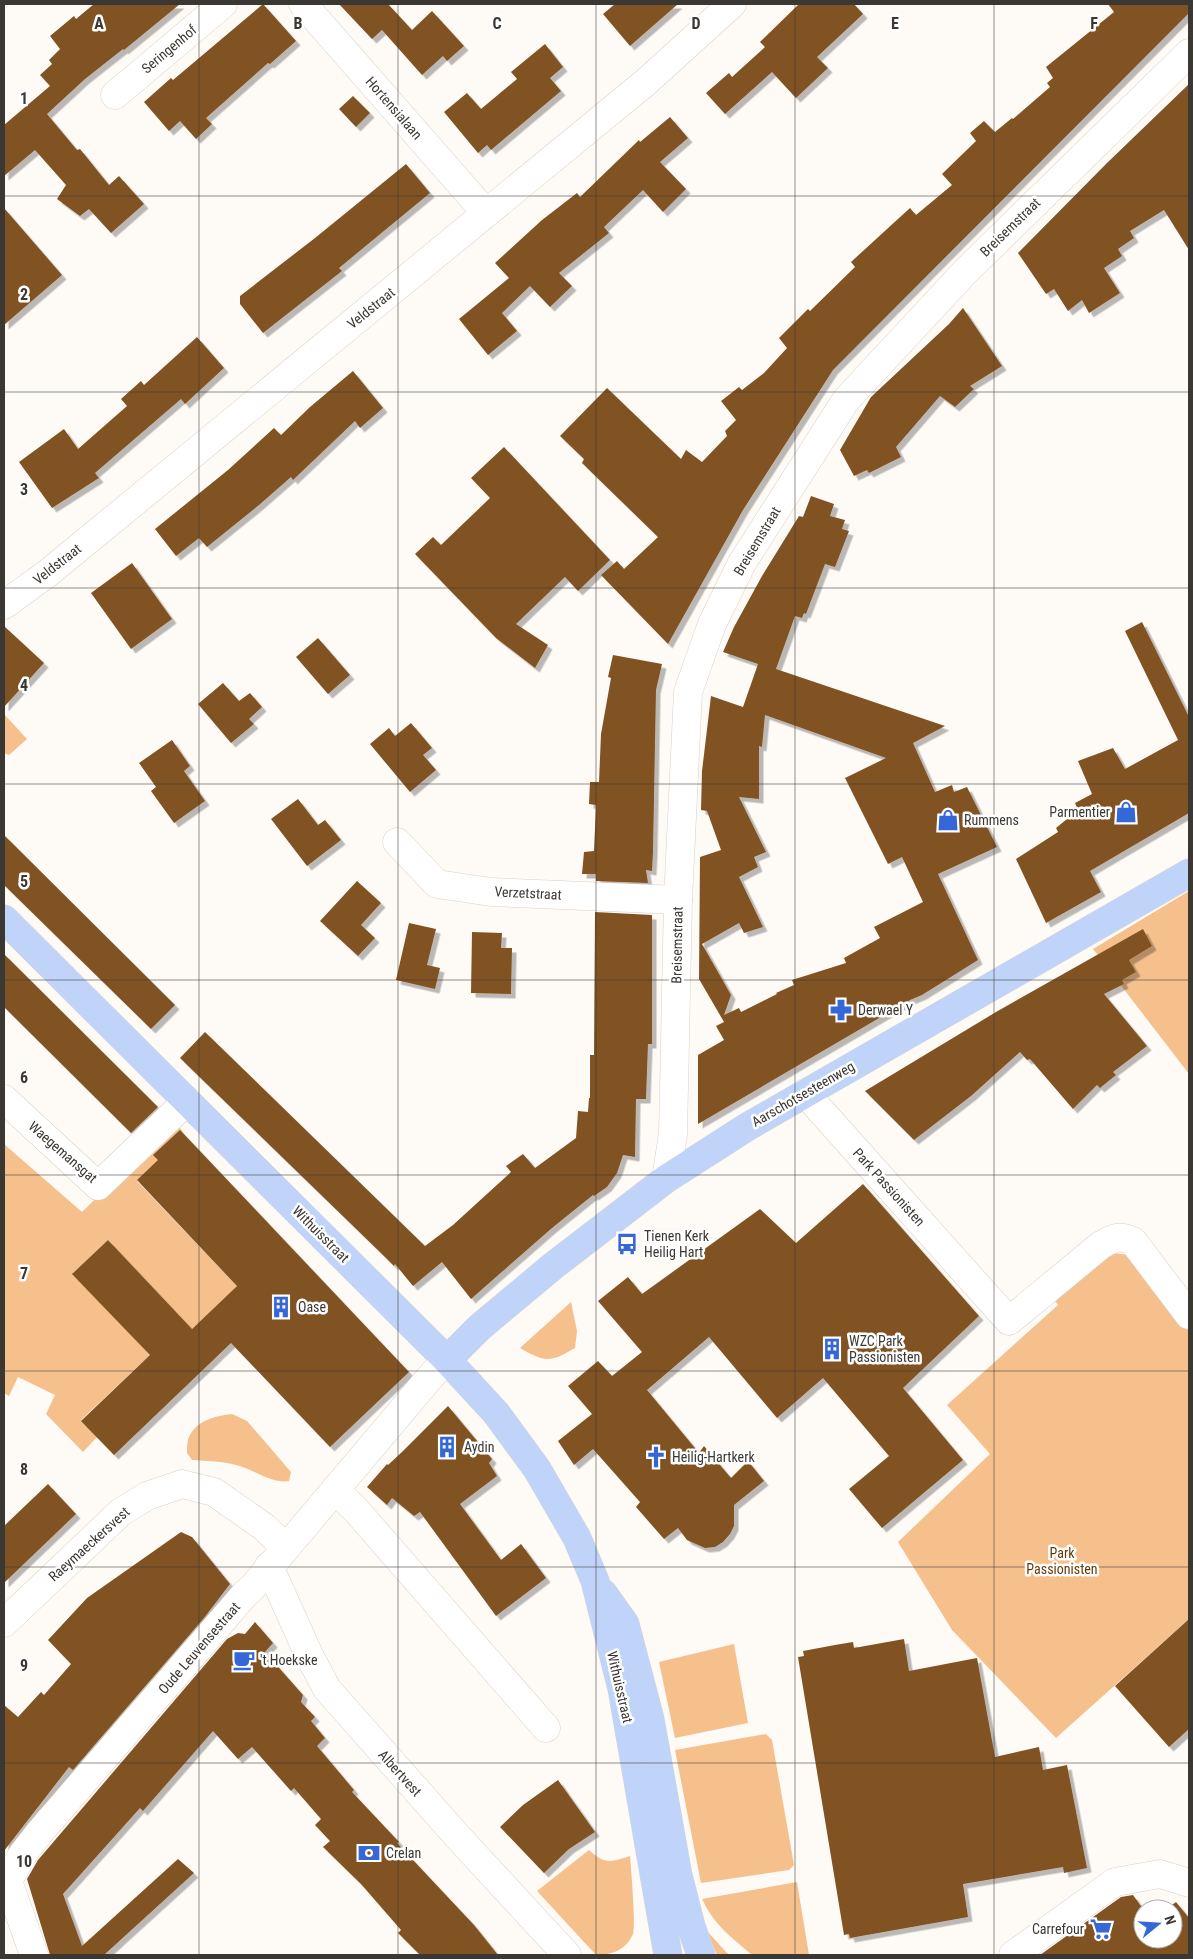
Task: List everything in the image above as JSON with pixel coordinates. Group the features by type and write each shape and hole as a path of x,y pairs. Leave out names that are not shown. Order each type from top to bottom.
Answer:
{"main road":[{"name":"Aarschotsesteenweg","path":"447,1360 480,1326 552,1266 666,1180 746,1127 1189,873"},
{"name":"Withuisstraat","path":"4,920 447,1360 496,1413 537,1469 577,1538 595,1581 622,1689 668,1955"},
{"name":"Withuisstraat","path":"595,1581 625,1624 650,1720 678,1875 690,1926 701,1955"}],"street":[{"name":"Seringenhof","path":"115,95 223,4"},
{"name":"Hortensialaan","path":"303,4 486,213"},
{"name":"Veldstraat","path":"4,605 70,554 646,82 730,5"},
{"name":"Breisemstraat","path":"666,1180 673,1134 678,900 688,692 712,624 742,563 846,400 965,272 1189,53"},
{"name":"Verzetstraat","path":"397,842 437,884 491,892 678,900"},
{"name":"Park Passionisten","path":"805,1093 1009,1321 1102,1245 1113,1238 1121,1237 1133,1241 1189,1315"},
{"name":"Waegemansgat","path":"4,1099 98,1186 187,1101"},
{"name":"Oude Leuvensestraat","path":"34,1955 6,1882 22,1855 432,1375 447,1360"},
{"name":"Raeymaeckersvest","path":"4,1624 120,1512 147,1496 182,1484 214,1492 264,1527 278,1557"},
{"path":"335,1490 355,1509 546,1728"},
{"name":"Albertvest","path":"278,1557 309,1655 327,1689 458,1837 568,1955"},
{"path":"1014,1955 1115,1882 1160,1874 1189,1883"}],"green space":[{"path":"4,714 27,739 9,755 4,753"},
{"path":"1189,891 1189,1074 1093,949"},
{"path":"175,1121 185,1135 137,1181 237,1286 192,1329 108,1240 73,1273 150,1355 81,1420 97,1437 83,1452 46,1414 55,1395 18,1377 9,1396 4,1393 4,1144 82,1212"},
{"name":"Park Passionisten","path":"1114,1253 1129,1255 1189,1327 1189,1619 1056,1738 952,1630 898,1542 990,1454 947,1405 1058,1305 1054,1299 1099,1258"},
{"path":"571,1302 577,1331 575,1348 559,1356 547,1359 535,1356 520,1348"},
{"path":"232,1414 247,1421 291,1472 289,1481 275,1480 231,1464 192,1460 187,1453 187,1449 188,1439 192,1431 207,1420"},
{"path":"734,1644 748,1723 675,1738 659,1662"},
{"path":"766,1734 772,1740 794,1865 789,1870 701,1883 675,1750"},
{"path":"589,1850 599,1858 608,1861 630,1856 634,1929 627,1944 613,1953 596,1955 537,1891"},
{"path":"797,1882 809,1955 752,1955 718,1924 702,1899"},
{"path":"707,1931 730,1955 718,1955 716,1953"}],"building":[{"path":"94,4 180,4 85,79 47,114 77,150 80,149 109,185 119,176 144,204 111,233 89,209 80,216 57,199 66,185 35,150 4,176 4,125 50,86 40,75 52,64 49,60 60,49 50,36 74,16 76,19"},
{"path":"263,4 296,41 206,118 212,124 196,139 180,121 169,131 144,102"},
{"path":"339,4 388,4 412,30 432,11 464,46 447,61 443,56 422,75 382,30 372,39"},
{"path":"615,4 678,4 630,46 603,14"},
{"path":"799,4 854,4 863,14 817,57 828,68 796,98 772,72 725,114 706,93 729,73 732,77 765,47 760,42"},
{"path":"1108,4 1189,4 1189,13 833,370 743,510 668,644 601,575 617,561 624,569 658,537 582,463 584,459 560,436 607,388 681,459 686,450 702,462 727,436 725,431 736,420 721,401 739,387 742,390 764,373 787,348 779,338 855,267 851,262 910,208 916,215 952,185 942,174 976,141 970,133 984,121 995,132 1050,87 1047,83 1053,78 1046,67 1114,12"},
{"path":"545,44 563,67 550,78 561,91 491,150 487,145 478,153 444,112 467,93 481,109 517,79 511,72"},
{"path":"1189,84 1189,250 1164,210 1130,231 1134,238 1118,249 1122,256 1104,268 1120,293 1089,313 1082,300 1068,311 1054,289 1046,294 1018,253"},
{"path":"353,96 370,113 356,127 339,109"},
{"path":"670,117 688,138 660,162 686,189 663,212 643,190 604,227 609,233 559,273 572,286 550,307 530,286 502,313 517,331 488,355 459,319 509,278 495,263 542,220 577,193 580,197 639,140 640,142"},
{"path":"406,164 430,193 339,268 342,271 263,333 240,304 240,296"},
{"path":"4,208 62,275 4,325"},
{"path":"963,308 1002,366 970,386 974,389 955,407 940,396 896,447 901,457 869,473 867,470 854,476 840,450 871,397 949,324"},
{"path":"197,337 224,368 185,404 181,399 95,473 99,478 52,508 19,462 64,429 78,449 127,406 121,399 141,381 144,385"},
{"path":"353,371 383,408 360,428 355,421 293,480 291,477 207,547 199,538 176,556 155,529 228,470 274,428 281,435 310,407"},
{"path":"504,447 610,560 578,591 565,577 516,624 548,645 535,668 496,638 415,554 433,537 441,545 490,498 471,478"},
{"path":"811,496 834,504 830,516 845,520 842,529 849,531 835,567 825,564 806,614 804,613 802,618 795,616 776,669 945,726 913,743 935,792 952,785 954,792 967,787 997,847 938,874 978,960 922,995 910,1000 698,1124 698,1055 724,1040 716,1026 724,1022 699,979 700,857 721,850 707,811 701,810 702,771 711,696 743,707 758,664 723,652 734,627 762,576 799,516 803,517","holes":["765,715 886,758 845,778 888,864 902,857 923,902 874,927 880,938 844,958 846,963 792,980 794,985 777,994 741,1012 739,1008 724,1015 731,995 702,944 739,923 744,933 763,927 739,877 758,867 754,857 766,852 739,797 759,799 759,746 762,747"]},
{"path":"132,563 172,619 131,649 91,593"},
{"path":"1142,622 1189,717 1189,813 1090,871 1101,892 1046,923 1016,859 1058,832 1056,828 1078,810 1075,803 1092,794 1078,761 1113,748 1125,769 1178,740 1125,631"},
{"path":"4,626 44,663 4,707"},
{"path":"318,638 350,675 328,694 296,657"},
{"path":"613,655 662,664 656,690 653,852 652,871 646,870 648,883 596,881 596,874 582,874 584,852 594,851 596,805 589,804 590,782 599,782 601,734 611,678 608,677"},
{"path":"223,683 239,701 250,693 262,707 249,719 254,724 231,743 198,704"},
{"path":"411,723 432,748 423,755 436,770 410,792 370,744 389,728 395,736"},
{"path":"172,740 190,766 184,771 205,801 174,823 151,791 156,787 139,763"},
{"path":"298,799 318,825 325,820 341,840 307,866 271,819"},
{"path":"4,835 175,1005 151,1029 4,885"},
{"path":"357,881 381,903 361,925 375,938 358,956 320,921"},
{"path":"595,912 652,915 652,1044 648,1044 646,1099 636,1099 635,1157 623,1155 617,1173 607,1187 593,1195 552,1228 471,1299 442,1262 413,1286 395,1264 394,1266 180,1058 205,1032 425,1246 453,1225 511,1172 506,1166 523,1154 535,1168 576,1138 578,1111 588,1112 590,1098 590,1055 594,1055"},
{"path":"409,923 436,929 427,965 440,968 435,989 396,980"},
{"path":"1143,929 1152,946 1129,960 1136,972 1122,980 1124,984 1104,994 1147,1046 1113,1072 1116,1075 1100,1088 1097,1085 1073,1109 1030,1059 1027,1060 1020,1052 971,1096 914,1140 865,1091 996,1012"},
{"path":"472,932 502,933 501,948 512,948 511,994 471,993"},
{"path":"4,954 158,1107 131,1133 4,1007"},
{"name":"Oase","path":"180,1130 409,1372 330,1447 231,1343 114,1455 81,1421 150,1355 72,1274 108,1240 192,1329 237,1286 137,1180 158,1160 153,1155"},
{"name":"WZC Park Passionisten","path":"863,1184 979,1316 903,1388 963,1460 882,1528 849,1489 889,1456 823,1378 777,1418 709,1337 647,1390 699,1453 704,1446 731,1478 748,1461 764,1481 734,1505 734,1526 723,1542 715,1547 705,1548 687,1540 678,1528 664,1539 636,1507 640,1502 593,1449 574,1465 558,1441 592,1414 568,1386 598,1361 612,1376 642,1352 598,1301 628,1277 642,1294 760,1209 796,1243"},
{"path":"448,1406 492,1459 489,1463 497,1476 460,1504 501,1560 521,1544 546,1578 496,1616 420,1512 414,1516 392,1498 387,1505 367,1487 387,1464 403,1451"},
{"path":"48,1484 76,1514 4,1583 4,1526"},
{"path":"181,1532 192,1537 230,1584 204,1618 73,1770 69,1767 4,1851 4,1705 18,1717 41,1692 44,1695 71,1664 48,1640 87,1598"},
{"path":"1189,1619 1189,1729 1169,1747 1115,1686"},
{"path":"255,1622 273,1643 265,1652 303,1695 301,1702 315,1717 311,1721 325,1738 317,1746 354,1790 352,1792 474,1925 498,1955 420,1955 398,1933 401,1930 361,1884 323,1847 330,1841 315,1825 321,1819 294,1788 291,1791 252,1747 238,1759 213,1731 143,1811 140,1808 63,1894 82,1946 178,1859 194,1873 104,1955 50,1955 27,1879 38,1860 227,1639 238,1633 245,1634"},
{"path":"904,1639 909,1671 977,1658 995,1757 1039,1747 1043,1770 1067,1765 1087,1868 1064,1873 1063,1867 963,1884 968,1917 850,1938 849,1934 844,1935 798,1657 804,1656 803,1651 835,1645 853,1642 854,1648"},
{"path":"558,1780 595,1832 569,1849 544,1873 500,1827 523,1805"},
{"path":"1133,1895 1136,1899 1133,1899 1133,1949 1183,1949 1183,1911 1189,1918 1189,1955 1040,1955 1121,1897"}],"place":[{"name":"Parmentier","path":"1126,812"},
{"name":"Rummens","path":"948,820"},
{"name":"Derwael Y","path":"841,1010"},
{"name":"Tienen Kerk Heilig Hart","path":"627,1244"},
{"name":"Oase","path":"281,1307"},
{"name":"WZC Park Passionisten","path":"832,1349"},
{"name":"Aydin","path":"447,1447"},
{"name":"Heilig-Hartkerk","path":"656,1457"},
{"name":"'t Hoekske","path":"244,1660"},
{"name":"Crelan","path":"369,1853"},
{"name":"Carrefour","path":"1101,1929"}]}
